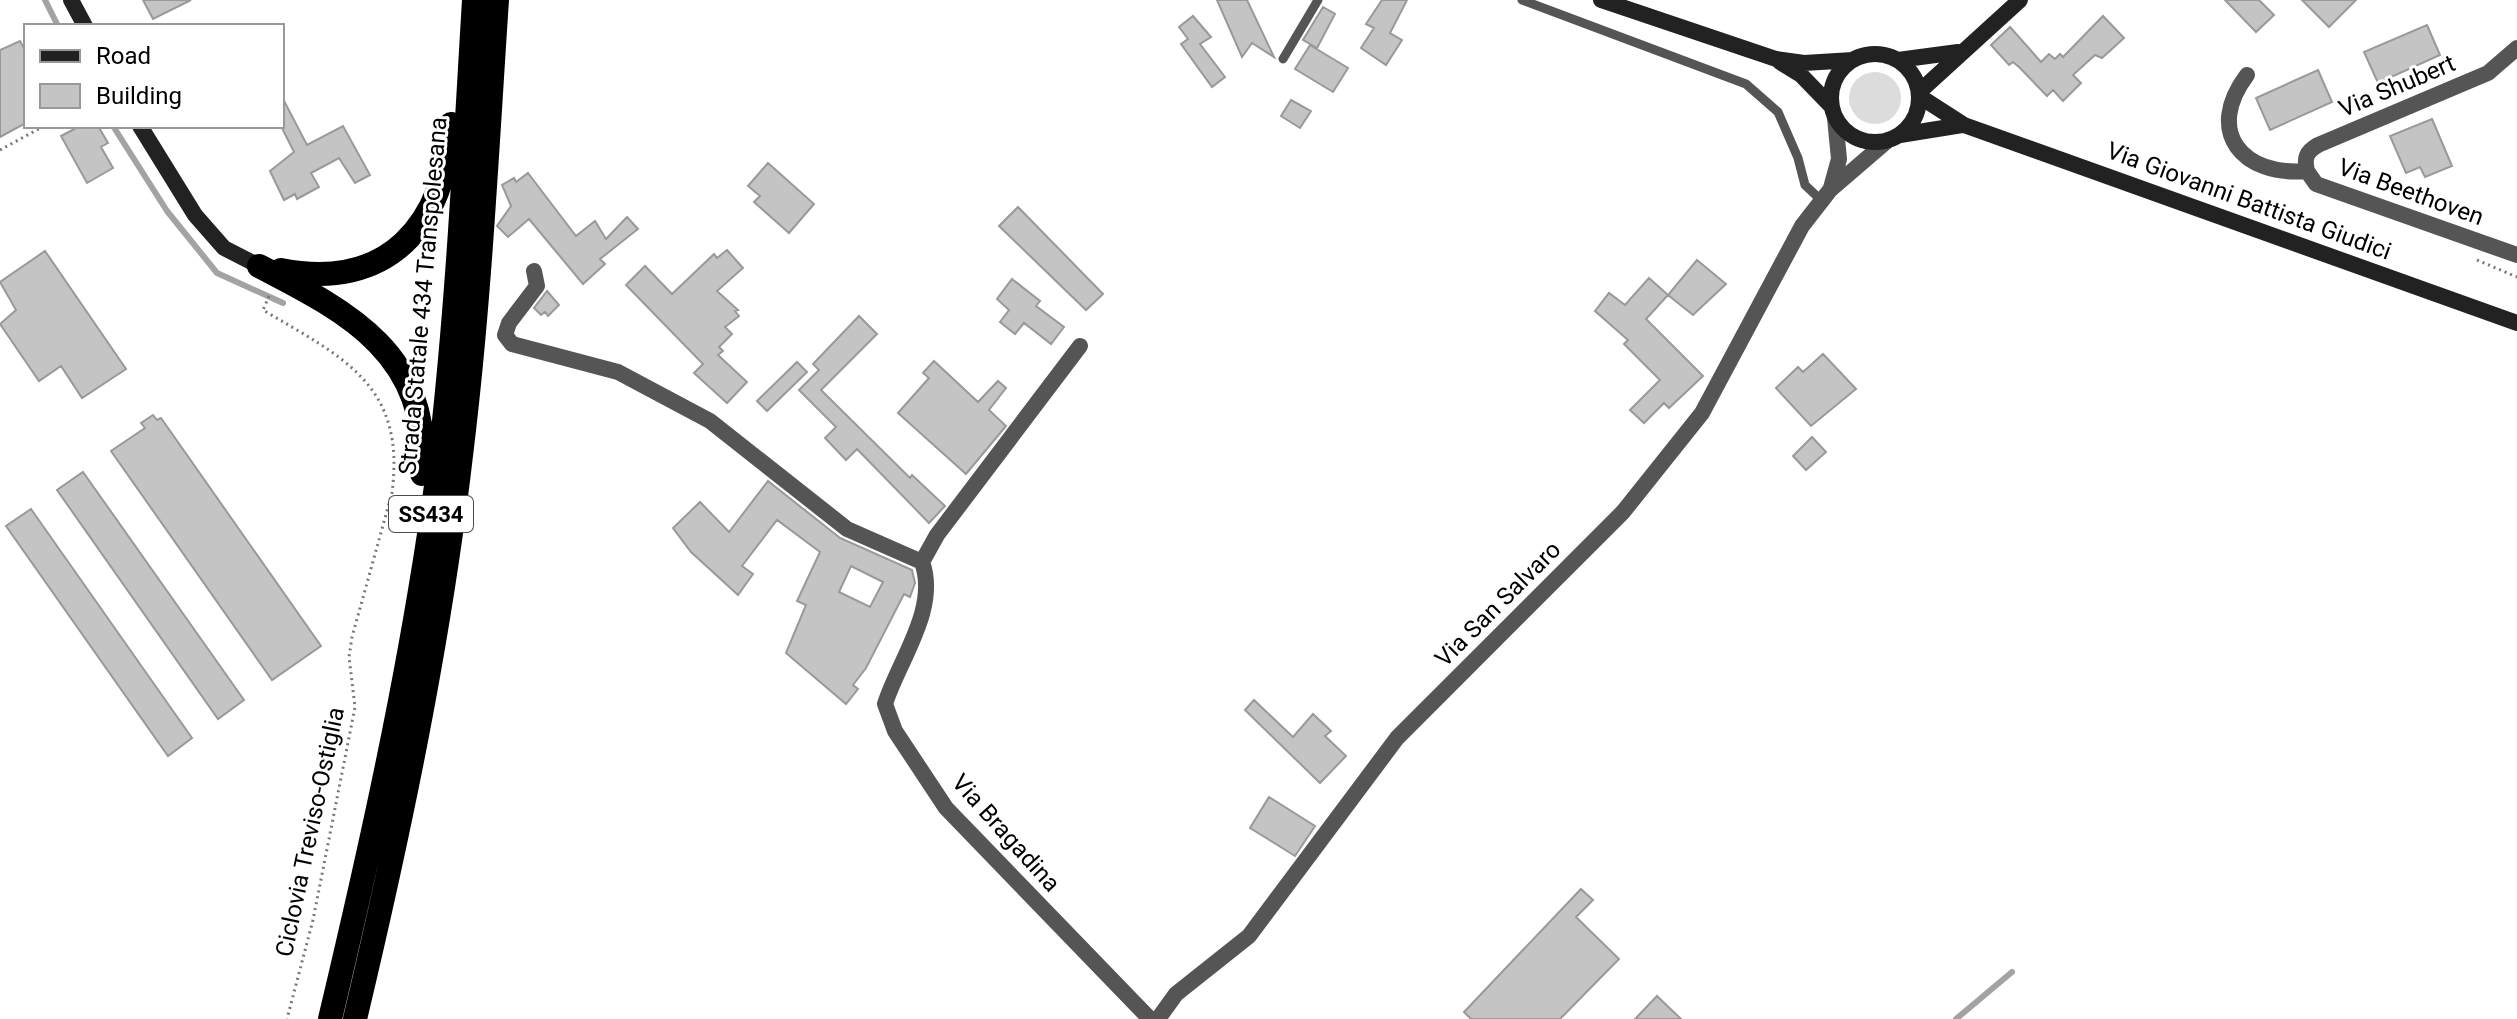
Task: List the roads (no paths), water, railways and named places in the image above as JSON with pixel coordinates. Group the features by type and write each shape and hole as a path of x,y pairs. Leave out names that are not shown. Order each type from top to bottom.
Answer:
{"highway":[{"path":"259,266 333,275 356,270 398,249 425,221 445,176 460,0"},
{"name":"Strada Statale 434 Transpolesana","path":"330,1019 394,737 440,449 453,327 474,0"},
{"name":"Strada Statale 434 Transpolesana","path":"355,1019 416,745 462,451 474,339 497,0"},
{"path":"259,266 349,314 383,345 419,418 424,444 422,483 392,663 394,737"}],"main road":[{"path":"71,0 84,24"},
{"name":"Via Giovanni Battista Giudici","path":"1601,0 1776,59 1804,63 1853,60 1875,54 1898,60 1914,78 1919,94 1964,125 2517,323"},
{"path":"1893,138 1911,124 1919,94 2020,0"},
{"path":"1898,60 1940,57 1963,50"},
{"name":"Via Giovanni Battista Giudici","path":"1776,59 1801,75 1833,112 1841,127 1859,140 1893,138 1964,125"},
{"path":"1833,112 1834,80 1853,60"},
{"path":"141,128 205,226 224,248 259,266"}],"street":[{"name":"Via Shubert","path":"2307,171 2305,159 2309,151 2488,73 2517,48"},
{"name":"Via Beethoven","path":"2247,75 2233,96 2228,128 2237,152 2248,160 2276,169 2307,171 2316,184 2517,255"},
{"name":"Via San Salvaro","path":"1826,196 1839,159 1833,112"},
{"name":"Via San Salvaro","path":"1158,1019 1176,994 1249,936 1397,738 1623,512 1702,413 1802,226 1826,196 1893,138"},
{"path":"534,271 537,286 509,323 505,335 512,344 618,372 710,421 847,529 922,562 937,535 1080,346"},
{"name":"Via Bragadina","path":"922,562 929,580 919,623 885,704 895,731 946,808 1150,1019"}],"lane":[{"path":"1283,59 1318,0"},
{"path":"1522,0 1746,84 1778,112 1798,158 1805,185 1826,196"}],"waterway":[{"path":"45,0 57,24"},
{"path":"114,128 167,211 217,273 283,303"},
{"path":"1956,1019 2012,972"}]}
